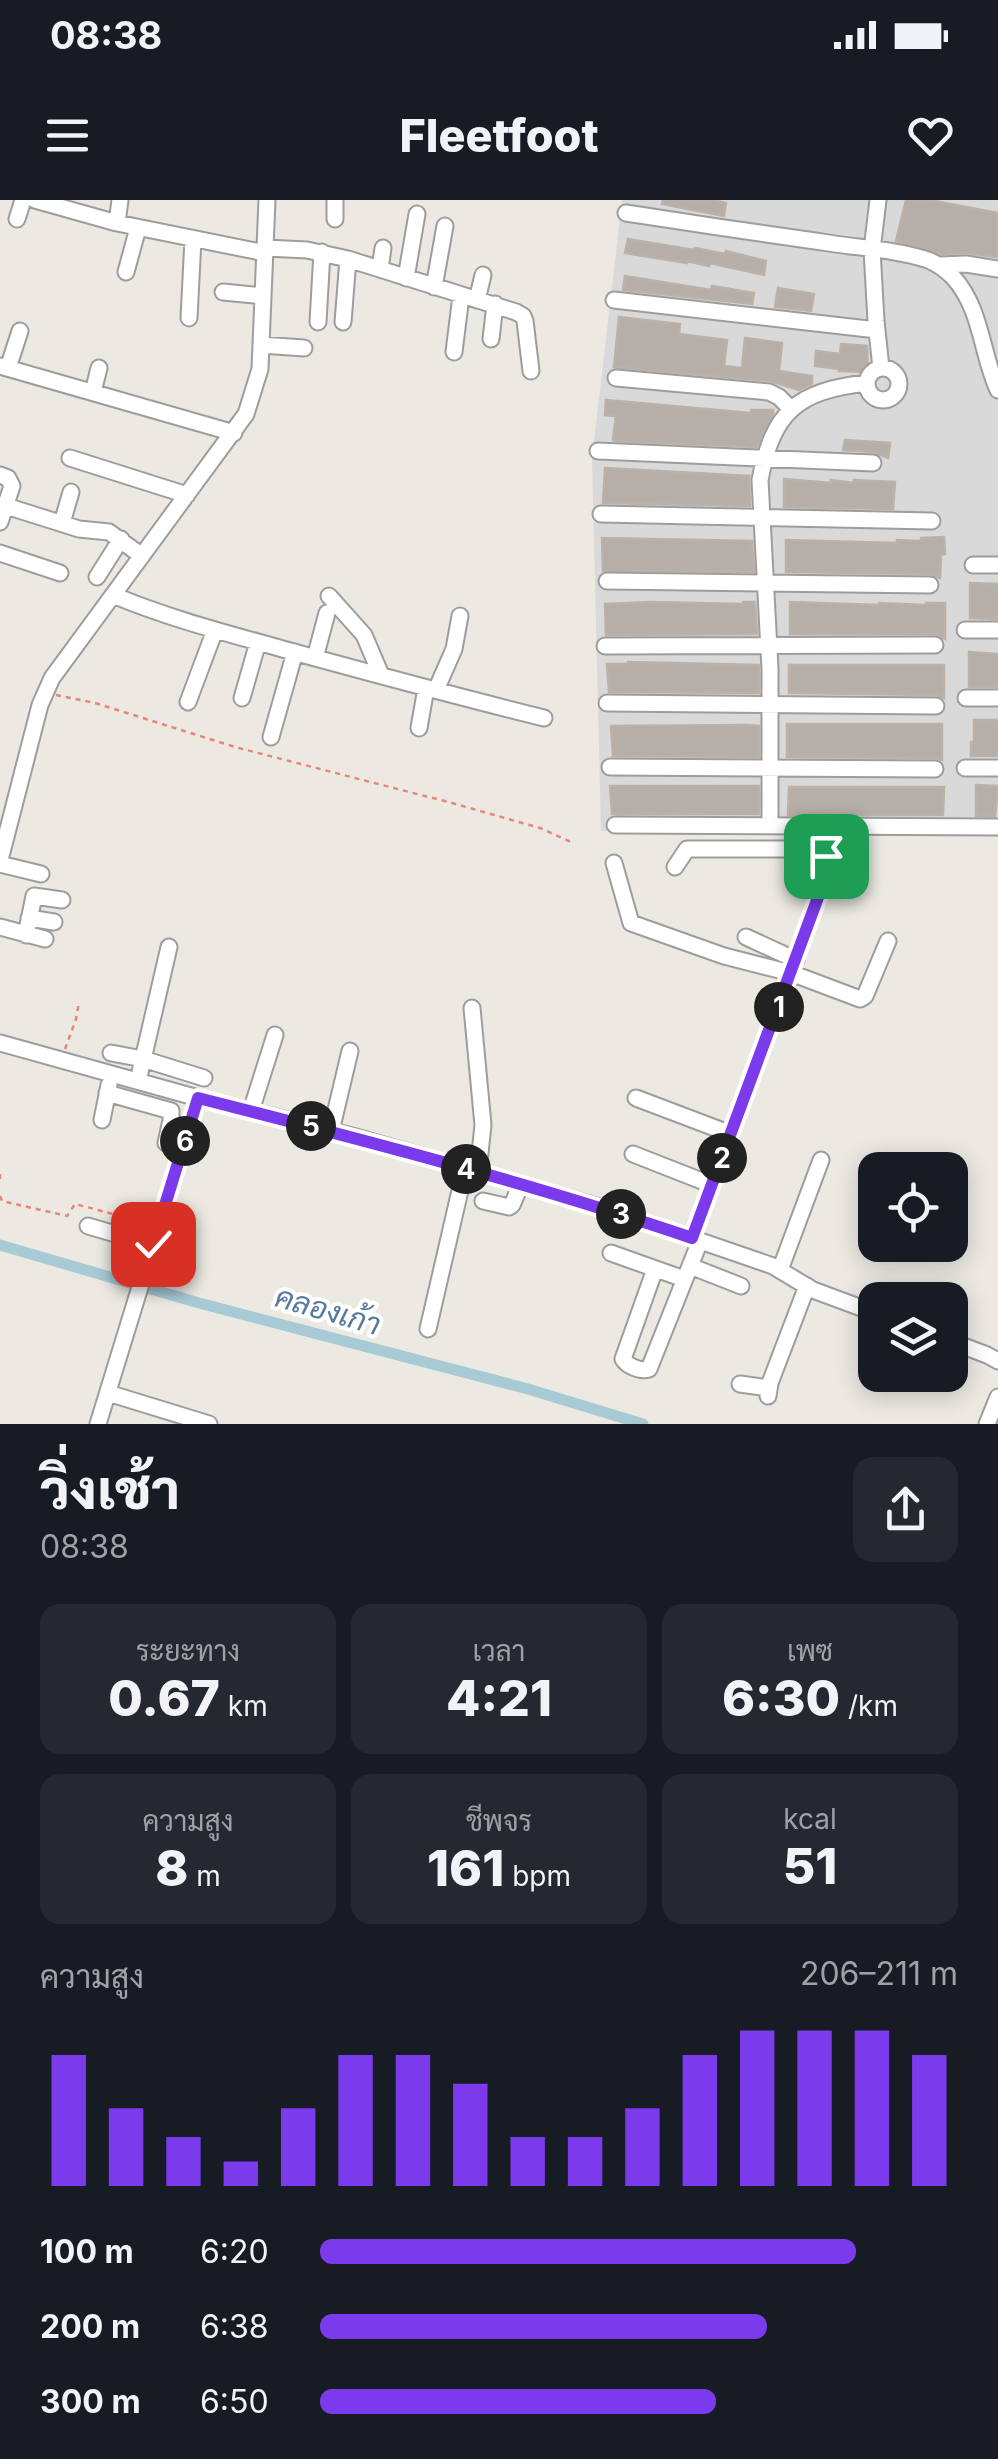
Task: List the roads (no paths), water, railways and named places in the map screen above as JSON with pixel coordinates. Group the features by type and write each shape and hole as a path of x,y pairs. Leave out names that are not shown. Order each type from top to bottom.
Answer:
{"street":[{"path":"17,219 23,200"},
{"path":"35,200 193,239 266,251 322,252 495,304 523,316 531,371"},
{"path":"117,223 120,200"},
{"path":"41,874 0,862 40,704 52,678 246,414 260,369 266,200"},
{"path":"335,200 335,220"},
{"path":"878,200 872,250 881,368"},
{"path":"626,213 872,250 940,265 955,279 991,343 998,390"},
{"path":"406,278 417,214"},
{"path":"434,287 445,226"},
{"path":"126,272 138,228"},
{"path":"190,318 193,239"},
{"path":"380,269 383,248"},
{"path":"318,322 322,252"},
{"path":"343,322 348,258"},
{"path":"940,265 998,269"},
{"path":"454,352 469,298 483,275"},
{"path":"224,292 263,296"},
{"path":"614,300 876,330"},
{"path":"491,339 495,304"},
{"path":"20,331 4,367 234,433"},
{"path":"261,344 304,348"},
{"path":"94,392 98,368"},
{"path":"881,368 891,370 898,378 899,388 885,400 874,398 866,383 871,373 881,368"},
{"path":"616,378 758,390 778,398 790,409"},
{"path":"770,826 770,705 760,480 771,439 790,409 816,392 866,383"},
{"path":"598,451 873,463"},
{"path":"70,458 187,495"},
{"path":"0,475 8,478 12,486 0,522"},
{"path":"62,524 72,492"},
{"path":"6,506 62,524 109,532 142,556"},
{"path":"600,514 932,521"},
{"path":"97,577 121,539"},
{"path":"0,553 60,573"},
{"path":"973,565 998,565"},
{"path":"607,581 930,585"},
{"path":"113,595 258,642 544,718"},
{"path":"329,596 364,635 381,675"},
{"path":"315,658 327,614"},
{"path":"419,728 431,689 454,649 460,616"},
{"path":"188,702 216,630"},
{"path":"965,630 998,630"},
{"path":"242,698 258,642"},
{"path":"605,646 935,646"},
{"path":"272,738 295,652"},
{"path":"966,698 998,698"},
{"path":"607,703 936,706"},
{"path":"610,766 935,768"},
{"path":"965,768 998,768"},
{"path":"615,825 998,827"},
{"path":"655,1269 623,1354 626,1364 644,1371 649,1369 687,1273 712,1185 830,865 826,856 793,849 687,849 675,867"},
{"path":"614,863 631,923 724,956 793,966"},
{"path":"28,926 34,896 62,900"},
{"path":"0,928 54,922"},
{"path":"28,926 44,939"},
{"path":"746,937 793,966 860,999 865,996 888,942"},
{"path":"138,1081 169,947"},
{"path":"428,1328 483,1125 472,1008"},
{"path":"250,1111 275,1035"},
{"path":"0,1043 613,1211 780,1270 813,1290 858,1307"},
{"path":"331,1131 350,1051"},
{"path":"112,1053 204,1078"},
{"path":"102,1120 111,1074"},
{"path":"107,1093 171,1111 166,1143"},
{"path":"98,1424 198,1098"},
{"path":"636,1098 731,1134"},
{"path":"632,1154 712,1185"},
{"path":"780,1270 821,1160"},
{"path":"483,1200 512,1206 521,1184"},
{"path":"88,1226 151,1252"},
{"path":"611,1253 655,1269 741,1286"},
{"path":"740,1384 769,1392 807,1286"},
{"path":"968,1348 998,1362"},
{"path":"108,1394 209,1424"},
{"path":"987,1424 998,1396"}],"waterway":[{"name":"คลองเก้า","path":"0,1245 643,1424"}]}
